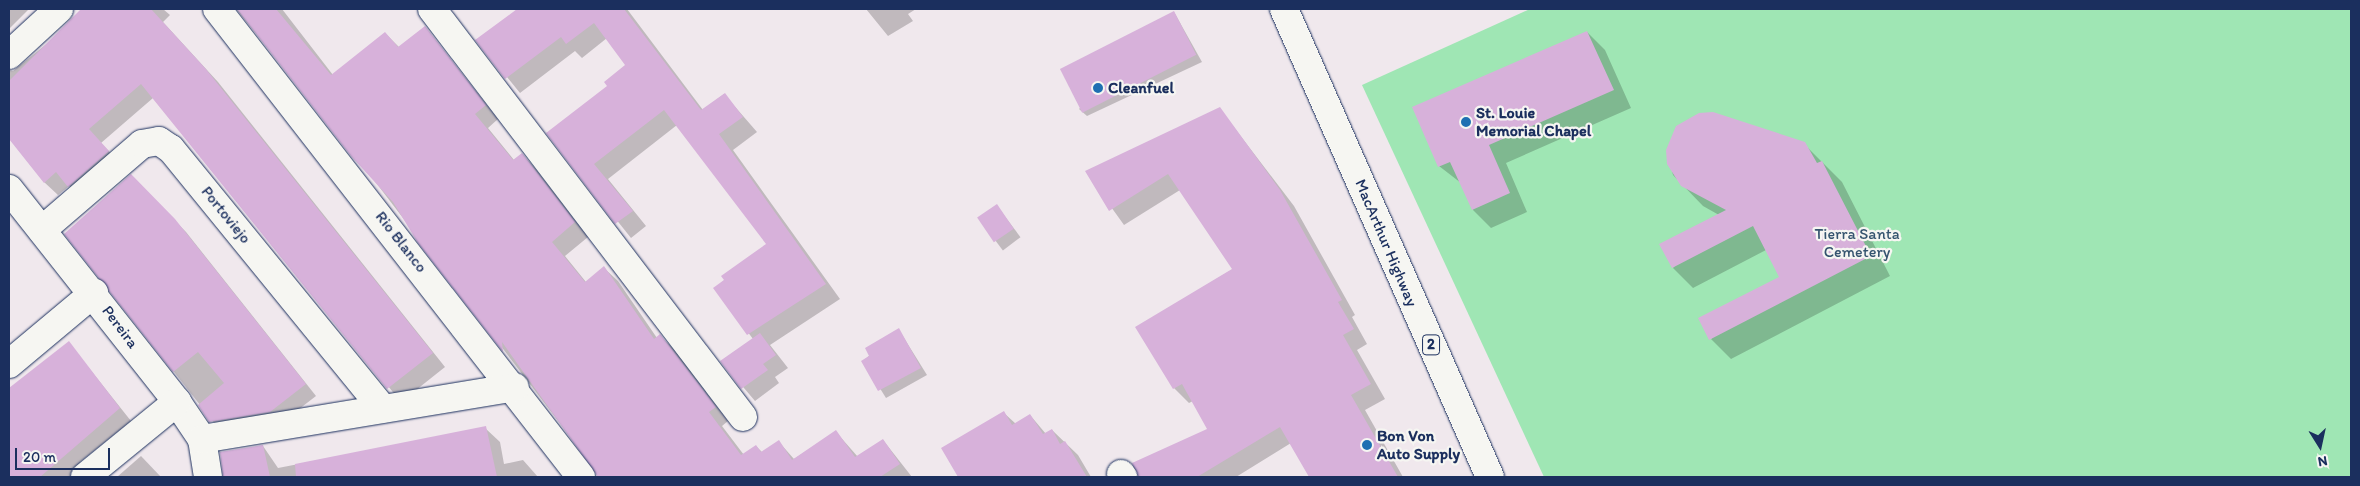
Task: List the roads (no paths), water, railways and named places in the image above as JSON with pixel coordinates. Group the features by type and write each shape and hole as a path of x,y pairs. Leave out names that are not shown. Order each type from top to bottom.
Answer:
{"main road":[{"path":"9,54 59,9"},
{"name":"Rio Blanco","path":"217,9 515,386 581,477"},
{"path":"432,9 743,417"},
{"name":"MacArthur Highway","path":"1284,9 1490,477"},
{"name":"Portoviejo","path":"42,230 142,144 159,141 172,149 382,409"},
{"name":"Pereira","path":"9,189 94,293 177,402 202,439 208,477"},
{"path":"9,364 94,293"},
{"path":"202,439 515,386"},
{"path":"84,477 177,402"}],"place":[{"name":"Cleanfuel","path":"1098,88"},
{"name":"St. Louie Memorial Chapel","path":"1466,122"},
{"name":"Bon Von Auto Supply","path":"1367,445"}],"park label":[{"name":"Tierra Santa Cemetery","path":"1857,243"}]}
